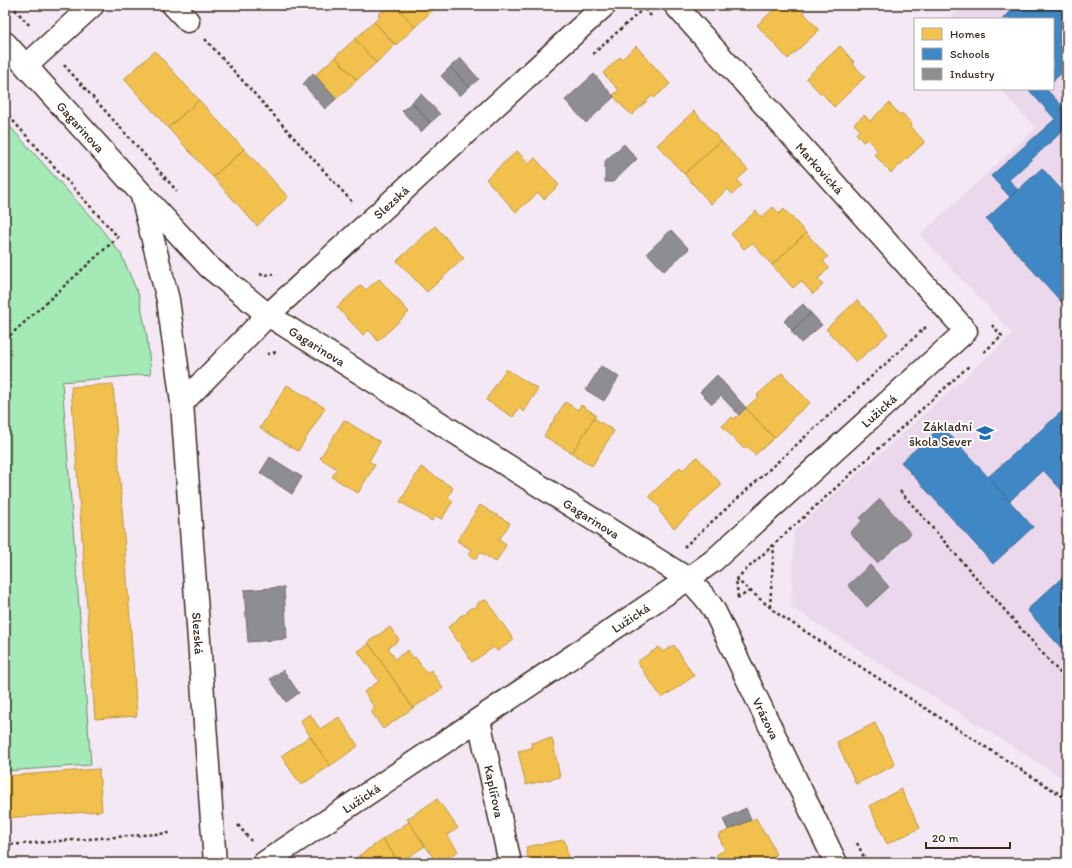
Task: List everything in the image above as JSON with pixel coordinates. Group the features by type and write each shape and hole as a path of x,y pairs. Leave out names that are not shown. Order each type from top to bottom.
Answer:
{"street":[{"path":"26,66 93,5"},
{"path":"173,5 188,21"},
{"name":"Slezská","path":"182,403 268,315 605,5"},
{"name":"Markovická","path":"675,5 966,331"},
{"name":"Gagarinova","path":"5,43 209,267 268,315 688,579"},
{"name":"Slezská","path":"141,193 168,300 182,403 215,863"},
{"name":"Lužická","path":"264,863 479,720 713,561 966,331"},
{"name":"Vrázova","path":"688,579 703,594 714,610 836,863"},
{"name":"Kaplířova","path":"479,720 510,863"}],"path":[{"path":"11,5 179,194"},
{"path":"188,21 370,221"},
{"path":"5,112 118,237 5,340"},
{"path":"258,274 271,275 277,272"},
{"path":"979,356 1002,336 986,318"},
{"path":"690,541 929,324"},
{"path":"263,356 276,351"},
{"path":"736,579 974,362"},
{"path":"900,491 1067,680"},
{"path":"770,608 774,544"},
{"path":"713,561 778,614 1067,799"},
{"path":"736,579 738,598"},
{"path":"732,601 751,591"},
{"path":"238,824 249,840 253,842"},
{"path":"5,845 170,833"}],"shaded area":[{"name":"Základní škola Sever","path":"964,5 1067,5 1067,781 791,607 794,531 1013,334 920,235 1036,128 1001,90 1054,90 1054,18 950,18"}],"green space":[{"path":"5,121 98,225 121,254 139,296 147,337 151,374 62,382 91,765 5,771"}],"building: Homes":[{"path":"395,5 415,27 396,45 374,22 380,17 378,14 384,10 385,12"},
{"path":"395,5 430,5 434,9 415,27"},
{"path":"431,5 440,5 435,10"},
{"path":"779,5 797,5 819,30 788,59 757,25"},
{"path":"374,22 395,45 376,63 355,39"},
{"path":"355,39 376,63 357,80 335,57"},
{"path":"636,46 670,84 654,98 652,96 632,115 613,95 619,90 603,73 620,57 622,59"},
{"path":"840,46 865,77 834,107 806,78"},
{"path":"155,51 199,100 168,128 124,79"},
{"path":"335,57 357,80 336,99 315,75"},
{"path":"199,100 244,149 213,177 168,128"},
{"path":"889,103 900,115 902,113 912,124 910,126 925,142 891,173 874,154 878,151 867,139 863,142 856,133 860,130 854,124 864,115 870,121"},
{"path":"694,111 721,141 684,174 657,145"},
{"path":"721,141 748,170 737,180 742,186 732,194 728,189 711,204 684,174"},
{"path":"244,149 288,197 257,226 213,177"},
{"path":"517,151 529,164 535,158 559,185 544,199 538,193 516,212 486,179"},
{"path":"773,207 779,214 784,209 806,233 772,265 752,243 744,249 731,234 756,211 762,217"},
{"path":"435,226 464,258 427,292 397,261"},
{"path":"806,233 828,257 823,261 829,268 818,279 823,285 813,294 801,281 793,288 772,265"},
{"path":"379,279 409,312 378,341 369,330 363,335 337,307 361,285 366,290"},
{"path":"857,300 888,334 856,362 826,329"},
{"path":"506,369 538,389 524,412 519,408 513,417 486,400"},
{"path":"782,373 810,403 791,419 792,421 774,438 746,408 759,396 757,395"},
{"path":"113,384 137,716 95,719 71,387"},
{"path":"287,385 325,408 298,451 260,428"},
{"path":"565,402 578,410 581,405 596,415 572,453 544,436"},
{"path":"746,408 774,438 755,455 747,446 744,449 722,426 732,417 734,419"},
{"path":"594,418 614,431 592,466 572,453"},
{"path":"344,420 380,442 369,461 375,465 358,493 332,477 337,469 320,458"},
{"path":"697,457 722,485 674,528 659,511 661,509 649,496 680,467 683,470"},
{"path":"421,467 453,488 448,497 453,501 442,519 435,516 432,521 400,502"},
{"path":"480,505 510,523 499,540 506,545 496,562 480,552 476,559 468,555 472,550 457,541"},
{"path":"486,600 514,640 497,651 494,647 472,662 448,627 460,616 466,614 470,608 475,608 479,602"},
{"path":"390,627 399,640 388,648 395,659 408,650 413,658 415,657 427,673 431,670 443,688 413,708 368,642"},
{"path":"369,644 413,708 383,729 371,711 375,708 364,692 379,681 358,651"},
{"path":"674,645 694,676 662,698 637,662 659,647 663,652"},
{"path":"310,714 320,729 339,717 358,746 330,766 300,721"},
{"path":"875,723 895,765 856,784 837,742"},
{"path":"310,736 330,766 301,785 281,756"},
{"path":"552,738 560,777 526,785 518,751 532,748 531,743"},
{"path":"99,769 102,811 5,818 5,776"},
{"path":"901,789 920,828 887,844 869,806"},
{"path":"437,799 458,828 447,835 458,851 440,863 437,863 407,819"},
{"path":"756,818 765,835 767,834 776,855 774,856 778,863 720,863 716,855 725,850 718,835"},
{"path":"409,822 425,846 399,863 383,839"},
{"path":"383,839 399,863 365,863 360,855"},
{"path":"563,840 565,841 569,863 529,863 526,847"},
{"path":"360,855 365,863 349,863"}],"building: Schools":[{"path":"1018,5 1067,5 1067,68 1054,80 1054,18 1003,18"},
{"path":"1029,90 1047,90 1067,111 1067,127 1009,180 1018,190 1010,197 991,176 1055,119"},
{"path":"1042,168 1067,196 1067,308 986,219"},
{"path":"1067,407 1067,496 1043,470 1010,501 988,477"},
{"path":"942,426 1033,527 993,564 901,462"},
{"path":"1067,573 1067,648 1064,651 1027,610"}],"building: Industry":[{"path":"460,58 479,79 469,87 450,67"},
{"path":"450,67 469,87 460,96 441,76"},
{"path":"313,73 336,99 325,109 303,84"},
{"path":"594,74 614,97 586,123 565,100"},
{"path":"421,94 440,114 430,123 412,102"},
{"path":"412,102 430,123 421,132 402,111"},
{"path":"624,144 637,159 613,182 605,182 605,161"},
{"path":"671,230 689,249 664,271 647,253"},
{"path":"803,304 811,313 792,330 784,321"},
{"path":"811,313 822,325 801,343 791,331"},
{"path":"601,366 619,377 604,401 586,390"},
{"path":"717,375 746,408 739,415 721,396 712,404 700,392"},
{"path":"270,457 302,477 292,494 260,473"},
{"path":"880,499 911,534 877,563 850,532 862,521 860,518"},
{"path":"870,565 889,587 867,607 848,585"},
{"path":"284,587 287,639 248,642 244,590"},
{"path":"283,670 299,693 286,702 270,679"},
{"path":"746,808 751,820 728,830 723,819"}],"place":[{"name":"Základní škola Sever","path":"985,433"}]}
